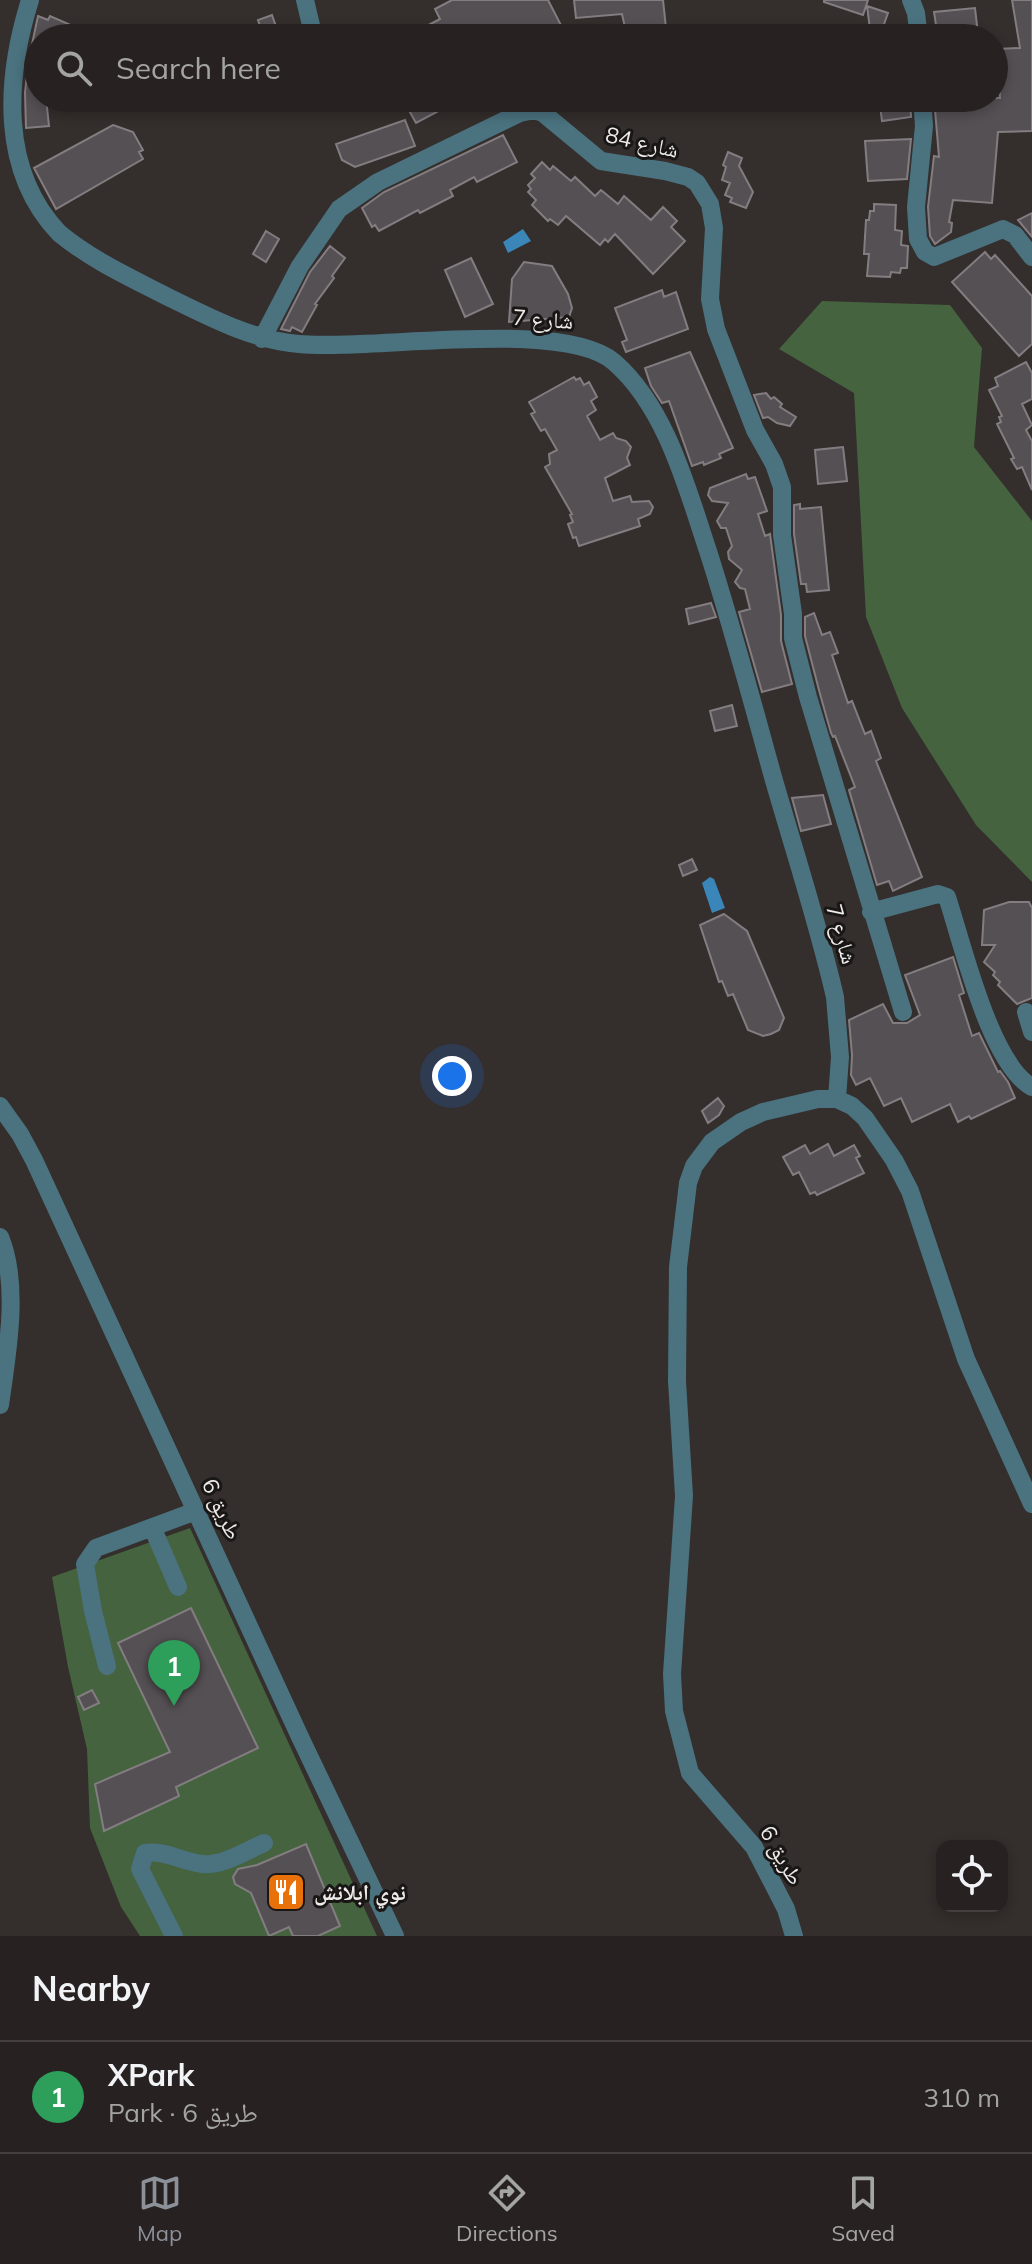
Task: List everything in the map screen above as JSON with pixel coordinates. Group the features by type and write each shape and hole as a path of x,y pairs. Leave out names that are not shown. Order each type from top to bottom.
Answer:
{"street":[{"name":"شارع 7","path":"30,0 11,72 7,126 15,166 35,204 56,231 97,259 133,280 262,339 337,346 475,340 575,344 602,353 635,387 668,440 733,628 835,997 840,1057 837,1099"},
{"path":"305,0 311,24"},
{"path":"911,0 917,24"},
{"name":"شارع 84","path":"262,339 300,266 339,209 378,182 525,112"},
{"name":"شارع 84","path":"540,112 601,161 665,171 693,179 706,195 713,214 710,299 716,329 755,430 774,464 782,487 782,535 791,592 793,638 871,912 903,1012"},
{"path":"923,112 916,207 918,239 925,252 934,257 1003,229 1015,235 1032,257"},
{"path":"871,912 938,894 947,897 990,1027 1004,1055 1032,1087"},
{"path":"1026,1012 1032,1032"},
{"path":"837,1099 852,1106 871,1124 910,1191 966,1359 1032,1504"},
{"name":"طريق 6","path":"794,1936 786,1909 754,1847 690,1773 674,1711 672,1674 684,1496 676,1315 685,1196 694,1166 703,1153 712,1142 741,1122 792,1104 837,1099"},
{"name":"طريق 6","path":"0,1106 34,1160 395,1936"},
{"path":"0,1237 6,1257 9,1303 8,1347 0,1405"},
{"path":"107,1666 85,1564 96,1548 196,1511"},
{"path":"153,1529 178,1587"},
{"path":"174,1936 140,1869 145,1853 157,1852 203,1865 224,1860 264,1843"}],"green space":[{"path":"822,301 950,305 982,348 974,447 1032,521 1032,882 976,825 902,708 866,617 854,393 779,349"},
{"path":"190,1528 377,1936 140,1936 121,1907 90,1828 87,1749 52,1577"}],"water":[{"path":"523,229 531,241 508,253 503,242"},
{"path":"710,877 714,879 725,908 712,913 702,883"}],"building":[{"path":"452,0 548,0 560,24 430,24 440,19 435,9"},
{"path":"574,0 663,0 666,24 624,24 622,14 576,18"},
{"path":"824,0 868,0 863,15"},
{"path":"1012,0 1032,0 1032,131 998,132 992,203 953,200 949,222 952,223 951,232 935,244 930,236 928,207 934,156 939,157 935,112 1008,112 1008,49 1020,48"},
{"path":"867,6 888,13 884,24 869,24"},
{"path":"975,8 977,24 936,24 934,12"},
{"path":"272,15 275,24 259,24 258,20"},
{"path":"38,16 48,20 50,16 68,24 36,24"},
{"path":"26,112 48,112 49,126 26,128"},
{"path":"410,112 437,112 416,123"},
{"path":"881,112 911,112 911,117 882,121"},
{"path":"405,120 415,146 355,167 342,160 336,144"},
{"path":"113,125 133,132 143,150 139,152 143,159 56,209 34,168"},
{"path":"503,135 517,162 477,182 474,177 450,190 453,196 420,213 418,210 379,231 375,225 372,227 362,208 384,192"},
{"path":"911,139 907,179 868,181 865,141"},
{"path":"728,152 742,158 739,166 753,192 746,208 730,202 732,198 725,195 730,183 722,180"},
{"path":"542,162 550,170 553,166 571,181 575,177 595,196 601,190 618,204 624,196 651,220 663,207 677,221 671,227 685,241 653,274 615,234 600,245 566,216 558,225 550,219 548,221 532,205 536,200 528,192 531,189 528,185 535,178 531,174"},
{"path":"874,204 896,205 895,230 902,231 901,245 908,246 907,268 901,268 900,273 891,272 890,277 867,276 869,254 864,254 866,220 869,220 870,211 874,211"},
{"path":"1032,213 1032,237 1018,220"},
{"path":"266,231 279,239 266,262 253,254"},
{"path":"330,246 345,258 332,276 334,278 315,304 302,332 292,327 290,331 281,329 310,272"},
{"path":"985,252 991,259 995,255 1032,296 1032,344 1019,356 952,282"},
{"path":"471,258 493,304 465,317 445,270"},
{"path":"524,262 552,266 568,294 572,308 569,317 509,322 512,279"},
{"path":"662,290 664,297 676,292 688,329 626,352 622,342 627,340 615,308"},
{"path":"690,352 733,448 719,454 721,458 692,466 669,401 662,403 651,386 645,368"},
{"path":"1026,362 1032,373 1032,399 1022,404 1032,425 1026,430 1032,441 1032,490 1022,467 1017,469 1011,459 1014,458 997,424 1002,416 989,390 998,386 995,378"},
{"path":"574,377 576,380 580,378 584,385 589,382 597,397 591,401 596,410 587,416 600,440 613,433 631,447 627,458 630,465 605,478 613,501 630,496 632,502 649,501 653,507 650,514 638,519 640,526 579,546 568,524 573,522 572,514 545,467 550,464 549,454 557,450 545,429 541,431 531,414 535,412 529,402"},
{"path":"766,393 796,417 790,426 763,418 754,395"},
{"path":"843,447 847,481 818,484 815,450"},
{"path":"746,474 748,479 755,477 767,511 758,514 765,536 770,534 781,615 781,641 792,684 762,692 739,612 750,609 745,589 735,582 742,570 729,559 728,552 732,546 726,528 721,528 717,521 728,503 712,501 708,495 710,488"},
{"path":"800,504 800,509 821,507 829,590 807,592 806,584 801,584 794,534 794,505"},
{"path":"711,603 716,617 689,624 686,609"},
{"path":"814,613 822,635 830,632 838,653 832,655 848,703 852,701 865,734 871,731 881,758 876,761 922,877 893,891 889,881 877,885 849,790 855,787 835,736 831,733 805,636 805,617"},
{"path":"732,705 737,726 715,731 710,711"},
{"path":"823,795 831,824 801,831 792,798"},
{"path":"692,859 697,870 683,876 679,865"},
{"path":"1009,902 1029,902 1032,908 1032,998 1017,1004 998,985 1000,982 993,975 995,972 984,962 995,945 982,945 984,910"},
{"path":"724,914 747,931 784,1018 779,1030 771,1034 763,1036 748,1030 733,994 728,996 722,981 719,982 700,925"},
{"path":"953,957 964,993 959,995 972,1036 979,1033 1015,1098 971,1119 969,1116 958,1122 950,1104 912,1122 901,1098 884,1106 870,1078 856,1085 851,1075 849,1020 883,1004 893,1023 907,1023 920,1015 905,975"},
{"path":"718,1098 724,1106 719,1115 708,1123 702,1111"},
{"path":"828,1144 834,1156 854,1145 860,1156 856,1158 864,1173 817,1195 815,1192 810,1194 799,1172 793,1175 783,1157 805,1145 810,1154"},
{"path":"191,1608 258,1748 176,1787 179,1796 104,1831 95,1784 170,1752 118,1643"},
{"path":"92,1690 99,1703 84,1710 78,1697"},
{"name":"نوي ابلانش","path":"306,1844 340,1926 318,1936 293,1936 289,1927 269,1936 251,1893 235,1884 233,1877 238,1869 257,1865"}],"place":[{"name":"XPark","path":"174,1706"},
{"name":"نوي ابلانش","path":"286,1892"}]}
